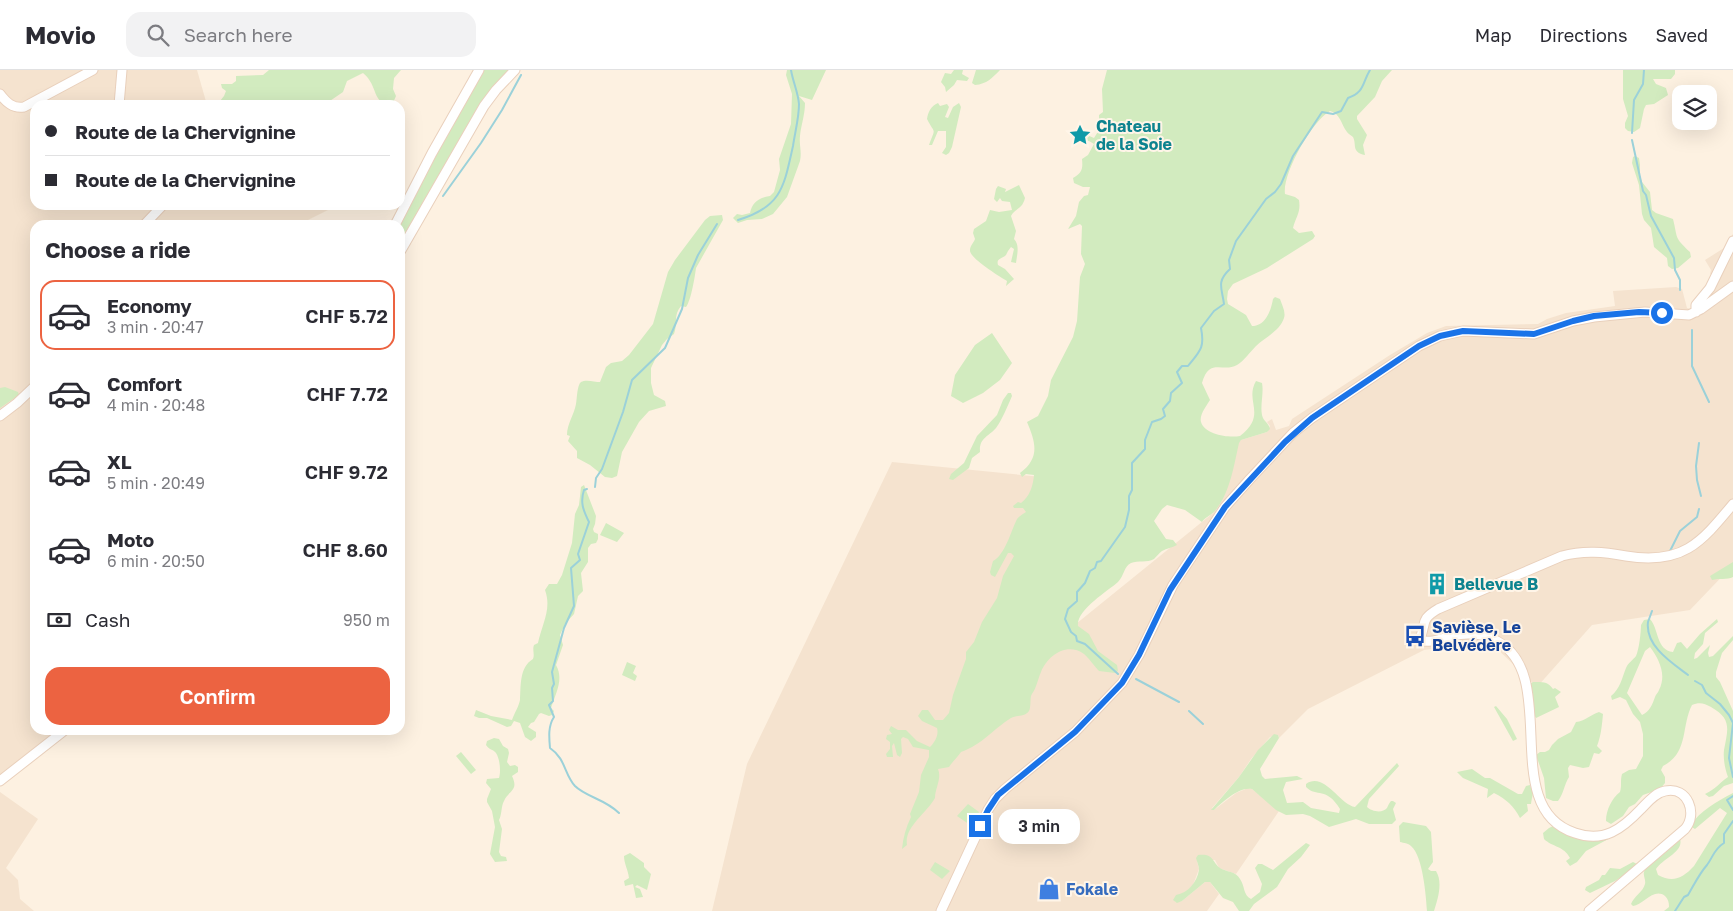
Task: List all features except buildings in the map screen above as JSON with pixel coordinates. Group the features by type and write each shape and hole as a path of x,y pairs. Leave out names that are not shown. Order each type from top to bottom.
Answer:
{"street":[{"path":"37,100 93,70"},
{"path":"119,100 122,70"},
{"path":"405,206 479,70"},
{"path":"405,243 484,106 515,70"},
{"path":"0,94 9,104 16,107 24,107 30,104"},
{"path":"149,220 158,210"},
{"path":"1696,312 1696,305 1712,284 1733,241"},
{"path":"941,911 988,810 995,799 1075,732 1122,683 1139,655 1170,590 1225,507 1250,478 1301,426 1419,346 1444,335 1470,331 1534,334 1594,316 1639,312 1686,315 1696,312 1733,286"},
{"path":"0,416 30,391"},
{"path":"1589,911 1682,832 1690,820 1692,814 1691,806 1682,794 1667,791 1654,796 1622,828 1608,834 1585,836 1570,832 1561,826 1545,810 1536,788 1526,683 1517,660 1508,649 1494,639 1481,635 1464,634 1428,642 1419,640 1424,622 1438,609 1562,556 1577,552 1597,551 1650,558 1676,554 1692,547 1733,504"},
{"path":"0,781 59,735"}],"shaded area":[{"path":"0,70 197,70 206,100 30,100 30,210 328,210 308,220 30,220 30,735 53,735 0,777"},
{"path":"1733,234 1733,565 1690,610 1592,625 1537,687 1490,642 1424,650 1308,709 1279,738 1278,735 1270,737 1212,808 1214,810 1236,793 1248,788 1252,789 1279,811 1236,874 1219,868 1215,860 1197,861 1199,869 1193,885 1180,895 1175,902 1182,901 1205,882 1210,882 1219,894 1207,911 712,911 747,764 892,462 1052,478 1014,674 1213,513 1229,482 1238,443 1241,440 1267,432 1270,426 1267,422 1272,419 1276,430 1289,426 1292,419 1390,355 1427,333 1446,326 1538,324 1566,313 1615,306 1613,291 1676,287 1682,289 1687,308 1690,309 1706,291 1714,277 1710,274 1711,270 1705,260 1724,248"},
{"path":"0,792 38,819 6,868 18,880 20,899 34,911 0,911"}],"green space":[{"path":"269,70 401,70 394,78 393,89 396,96 394,100 380,100 368,78 363,73 347,81 343,92 331,100 221,100 226,91 222,88 221,84 232,84 236,81 236,76 263,75"},
{"path":"484,70 511,70 405,237 405,220 402,220"},
{"path":"787,70 826,70 812,100 799,96 805,103 800,136 800,161 787,197 773,214 762,219 738,223 733,218 737,214 750,213 757,201 770,196 774,192 780,170 779,159 791,124 792,94 786,75"},
{"path":"954,70 963,70 962,74 969,78 967,81 957,80 946,92 941,82 945,73 951,74"},
{"path":"976,70 1000,70 986,82 975,85 972,83"},
{"path":"1107,70 1392,70 1382,81 1375,97 1357,116 1367,135 1363,145 1365,155 1356,150 1353,137 1347,133 1338,116 1330,111 1315,125 1307,136 1293,162 1285,185 1285,194 1299,200 1299,211 1293,228 1299,233 1312,231 1315,236 1313,239 1267,268 1233,284 1228,291 1228,304 1246,315 1252,326 1264,320 1275,297 1280,299 1284,308 1284,316 1279,327 1256,346 1240,363 1232,367 1217,367 1208,370 1202,383 1210,400 1202,413 1201,422 1212,433 1224,436 1240,436 1253,421 1252,395 1256,381 1262,383 1262,415 1270,429 1267,432 1241,440 1228,488 1214,512 1202,522 1185,510 1167,505 1154,521 1166,539 1173,540 1177,545 1162,551 1154,559 1129,564 1118,582 1087,607 1082,614 1078,626 1089,634 1098,651 1117,665 1118,671 1115,673 1099,671 1084,654 1071,649 1059,652 1048,660 1031,696 1030,708 1027,713 1011,718 981,741 961,752 949,767 938,769 939,776 935,798 912,826 907,838 907,845 902,849 911,817 910,814 919,792 921,775 929,757 929,750 913,747 908,739 903,737 901,739 902,753 900,757 897,755 894,743 892,746 893,757 887,757 886,754 890,749 890,742 886,739 887,735 892,734 889,730 891,726 898,730 906,730 917,741 930,747 933,743 937,736 937,728 922,721 918,716 922,710 928,710 935,720 943,720 949,713 953,695 966,659 966,652 974,642 982,622 997,598 1003,576 1014,556 1008,553 995,577 991,575 993,561 1001,554 1017,519 1026,512 1023,508 1014,508 1013,506 1018,502 1021,503 1027,497 1034,479 1034,475 1026,474 1022,477 1020,473 1031,462 1034,450 1033,437 1027,422 1038,416 1048,396 1051,380 1073,337 1077,321 1080,277 1085,264 1081,254 1082,226 1080,224 1068,229 1076,216 1079,202 1084,196 1088,195 1090,187 1083,187 1074,183 1073,178 1080,172 1082,159 1088,155 1094,144 1089,141 1080,141 1087,135 1094,138 1099,130 1099,115 1103,112 1102,89"},
{"path":"1623,70 1675,70 1675,74 1671,79 1653,79 1656,84 1666,88 1668,95 1654,104 1646,105 1640,128 1634,132 1628,131 1625,128 1628,116 1623,99"},
{"path":"938,103 940,106 947,104 949,107 945,117 948,118 953,107 959,103 961,107 952,147 946,155 942,153 946,147 946,131 938,131 932,145 929,145 934,131 927,116"},
{"path":"1635,156 1639,158 1642,182 1650,192 1652,210 1673,219 1677,237 1690,252 1691,257 1678,268 1672,269 1668,266 1667,258 1654,247 1651,228 1644,220 1642,214 1639,185 1632,163"},
{"path":"1019,185 1025,198 1022,205 1011,216 1016,231 1014,239 1018,247 1016,263 1011,262 1014,249 1011,247 998,263 1014,279 1006,286 1007,281 974,258 970,249 975,239 974,229 986,221 990,210 999,212 1012,210 1010,202 1002,201 1000,198 997,202 994,199 998,186 1006,189 1005,192"},
{"path":"722,215 723,220 696,268 688,304 686,307 681,306 679,309 676,316 674,334 662,345 651,368 651,383 654,395 665,401 666,406 649,411 639,422 622,452 617,476 612,478 605,477 590,465 577,458 577,451 568,441 570,436 567,435 567,431 575,408 580,384 585,381 600,382 606,367 611,363 622,361 629,355 653,324 668,272 675,260 705,220 710,216"},
{"path":"992,333 1012,363 1000,380 983,393 963,403 951,396 955,375 975,345"},
{"path":"5,387 18,392 19,395 0,408 0,388"},
{"path":"1008,393 1011,393 1012,396 1005,412 996,428 981,444 980,452 972,458 969,468 953,480 949,479 951,474 964,463 977,436 997,415"},
{"path":"584,485 596,516 593,529 598,534 598,539 596,543 591,544 588,548 588,562 581,573 583,591 578,596 574,614 565,624 560,635 563,645 556,665 559,681 551,708 554,711 549,716 539,714 534,722 531,723 528,727 536,732 536,737 531,741 525,737 520,723 514,721 511,726 507,727 487,718 474,716 476,710 491,716 512,720 519,705 523,672 528,663 533,659 534,645 538,643 546,616 547,597 545,590 549,584 557,584 562,575 572,543 575,514 579,505 581,487"},
{"path":"606,523 624,533 617,542 600,535"},
{"path":"1733,562 1733,577 1712,580 1710,576"},
{"path":"1650,619 1661,643 1673,652 1677,643 1681,642 1687,649 1717,619 1718,622 1705,633 1703,644 1695,653 1694,659 1710,645 1709,657 1713,656 1733,636 1733,640 1722,653 1716,677 1733,711 1733,783 1724,786 1713,796 1709,797 1705,794 1728,777 1724,757 1727,725 1718,711 1711,707 1702,703 1692,705 1681,747 1671,761 1663,766 1661,770 1665,777 1665,783 1660,789 1643,795 1635,804 1629,807 1623,816 1611,824 1606,821 1607,813 1612,801 1620,792 1622,774 1636,769 1643,756 1643,734 1640,722 1633,714 1626,700 1620,697 1612,700 1611,696 1619,687 1627,666 1636,656 1641,625 1644,620","holes":["1650,647 1661,667 1662,679 1659,691 1650,708 1642,715 1627,693 1645,651"]},
{"path":"627,662 636,666 633,673 637,676 635,681 622,675"},
{"path":"1533,682 1547,683 1553,689 1555,688 1561,692 1555,697 1559,707 1536,718 1531,710 1530,684"},
{"path":"1496,706 1507,719 1517,739 1513,741 1494,707"},
{"path":"1599,712 1603,714 1597,746 1602,751 1599,754 1594,753 1589,767 1583,768 1570,765 1568,768 1569,777 1558,801 1546,798 1544,778 1536,755 1549,750 1558,739 1571,732 1576,722"},
{"path":"1274,734 1278,735 1279,738 1260,769 1265,779 1297,776 1303,779 1286,782 1283,790 1287,803 1303,802 1311,808 1339,813 1340,809 1330,797 1310,790 1306,787 1306,784 1313,781 1319,782 1332,790 1349,805 1355,807 1397,763 1399,766 1369,799 1367,807 1374,811 1382,811 1393,801 1396,803 1393,809 1396,820 1392,824 1369,824 1356,819 1329,827 1303,814 1286,815 1276,810 1252,789 1237,792 1214,810 1211,810 1239,777 1258,750"},
{"path":"494,738 499,739 503,746 508,749 507,762 510,766 515,765 518,767 518,772 512,776 514,788 503,803 499,820 502,829 499,852 501,856 506,857 507,861 495,862 490,854 495,827 492,811 487,802 491,789 486,783 487,779 499,778 500,775 497,756 486,745 487,741"},
{"path":"461,752 476,770 471,774 456,756"},
{"path":"1472,769 1485,778 1490,778 1518,794 1522,794 1526,786 1530,785 1533,794 1531,804 1527,804 1528,811 1520,818 1506,800 1494,793 1487,798 1488,789 1463,778 1457,772"},
{"path":"1733,793 1733,911 1664,911 1669,907 1669,904 1668,899 1661,894 1653,895 1633,906 1631,904 1632,901 1645,884 1644,872 1646,868 1660,854 1680,839 1679,848 1656,869 1658,875 1668,879 1678,878 1686,874 1694,866 1727,813 1720,808 1695,829 1690,826 1704,811"},
{"path":"968,804 979,812 973,827 957,816"},
{"path":"1403,822 1426,826 1431,832 1433,862 1428,869 1436,871 1439,880 1438,896 1434,911 1427,911 1421,867 1415,851 1409,844 1400,842 1399,826"},
{"path":"1555,825 1574,834 1609,835 1612,837 1586,851 1577,862 1570,866 1566,861 1570,858 1567,854 1544,839 1543,833"},
{"path":"1306,843 1310,845 1288,869 1277,887 1254,904 1249,911 1239,911 1233,902 1223,898 1210,882 1205,882 1182,901 1177,903 1173,900 1176,895 1188,889 1196,879 1199,870 1196,858 1198,855 1207,855 1220,868 1236,874 1242,882 1248,897 1251,899 1260,892 1262,884 1255,868 1258,864 1273,870"},
{"path":"630,853 644,863 644,867 651,874 647,890 637,885 635,887 640,889 643,897 636,898 633,884 625,886 624,881 629,878 624,856"},
{"path":"935,862 950,871 942,879 930,870"},
{"path":"1633,862 1637,864 1637,867 1615,881 1590,893 1585,890 1586,887 1599,880 1602,875 1605,875 1610,868 1620,869"}],"waterway":[{"path":"738,220 764,209 779,193 787,173 799,109 798,95 791,70"},
{"path":"1118,674 1085,644 1077,641 1076,636 1071,632 1065,619 1068,609 1077,601 1077,592 1085,583 1090,571 1095,568 1097,562 1101,561 1125,527 1129,510 1129,496 1132,490 1132,463 1145,449 1145,440 1152,422 1165,416 1163,409 1170,401 1171,393 1182,383 1177,372 1182,366 1188,366 1196,357 1202,345 1201,328 1214,311 1224,304 1221,282 1230,269 1229,260 1236,241 1266,199 1281,184 1293,156 1322,112 1333,114 1341,111 1348,98 1360,90 1370,70"},
{"path":"1632,133 1634,100 1643,84 1644,70"},
{"path":"443,196 481,143 521,75"},
{"path":"1632,140 1643,191 1646,195 1651,216 1674,258 1675,270 1680,280 1680,290"},
{"path":"595,487 596,478 602,469 623,412 632,380 665,348 682,309 688,278 698,255 717,224"},
{"path":"1692,330 1692,366 1709,402"},
{"path":"1699,443 1696,466 1701,496"},
{"path":"587,489 584,490 582,502 589,522 578,554 580,560 571,568 574,606 564,628 552,672 554,684 552,688 553,701 549,705 554,717 550,728 550,748 559,757 571,781 579,790 608,804 619,813"},
{"path":"1670,551 1680,531 1697,517 1699,509"},
{"path":"1652,611 1648,622 1648,631 1651,639 1661,653 1688,675"},
{"path":"1136,679 1179,702"},
{"path":"1695,681 1702,685 1706,693 1720,704 1733,723 1729,758 1733,777"},
{"path":"1189,711 1203,724"},
{"path":"1733,796 1727,800 1733,810"},
{"path":"1675,911 1684,897 1688,895 1716,850 1724,843 1724,834 1733,821"}],"place":[{"name":"Chateau de la Soie","path":"1080,135"},
{"name":"Bellevue B","path":"1437,584"},
{"name":"Savièse, Le Belvédère","path":"1415,636"},
{"name":"Fokale","path":"1049,889"}],"route":[{"path":"980,826 992,802 998,795 1075,732 1117,690 1139,655 1165,598 1225,507 1301,426 1419,346 1440,336 1463,331 1534,334 1594,316 1639,312 1662,313"}]}
